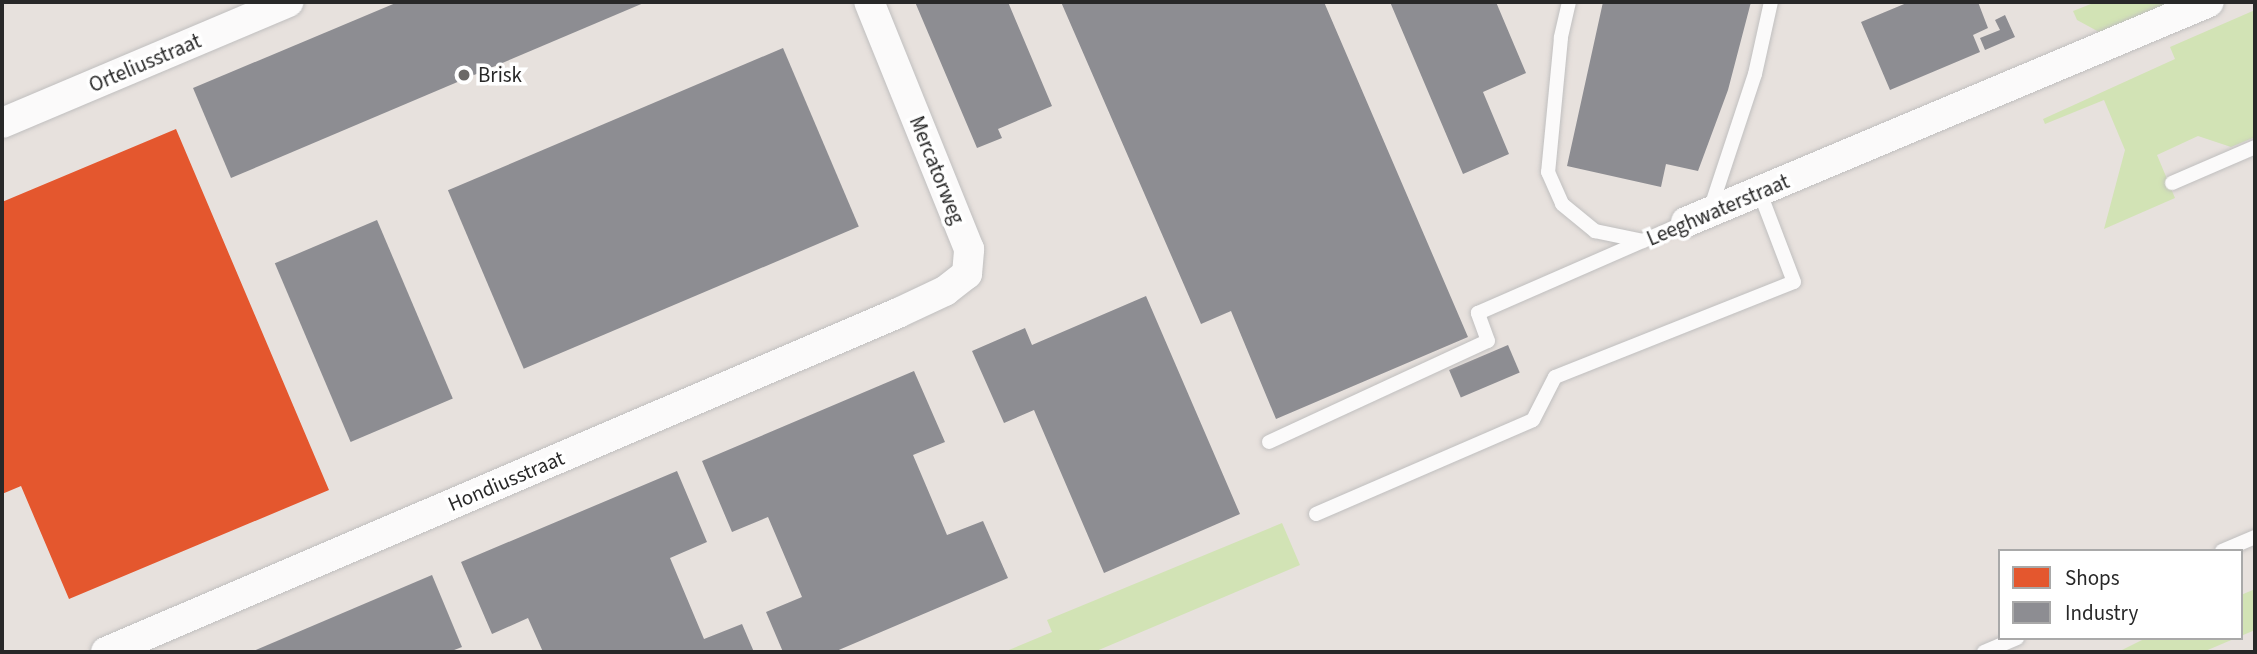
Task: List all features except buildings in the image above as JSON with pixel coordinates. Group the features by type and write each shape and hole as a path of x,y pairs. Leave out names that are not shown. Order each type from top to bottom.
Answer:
{"street":[{"name":"Orteliusstraat","path":"2,124 288,2"},
{"name":"Mercatorweg","path":"869,2 969,249 967,274 945,291 905,309"},
{"name":"Leeghwaterstraat","path":"1697,218 2209,2"},
{"name":"Hondiusstraat","path":"106,652 905,309"}],"lane":[{"path":"1569,2 1560,38 1548,172 1562,204 1595,231 1643,241"},
{"path":"1697,218 1755,74 1771,2"},
{"path":"2172,183 2255,147"},
{"path":"1316,514 1533,420 1555,377 1794,282 1760,193"},
{"name":"Leeghwaterstraat","path":"1269,442 1488,341 1478,313 1697,218"},
{"path":"2227,549 2255,537"},
{"path":"1984,652 2012,640"}],"green space":[{"path":"2096,2 2173,2 2101,33 2077,20 2073,11"},
{"path":"2255,10 2255,137 2231,147 2198,136 2157,155 2175,198 2104,229 2125,150 2104,100 2045,124 2043,119 2175,59 2170,47"},
{"path":"1282,523 1300,565 1094,652 1004,652 1052,632 1047,620"},
{"path":"2255,589 2255,630 2243,635 2243,594"},
{"path":"2142,640 2231,640 2203,652 2118,652"}],"place":[{"name":"Brisk","path":"464,75"}]}
